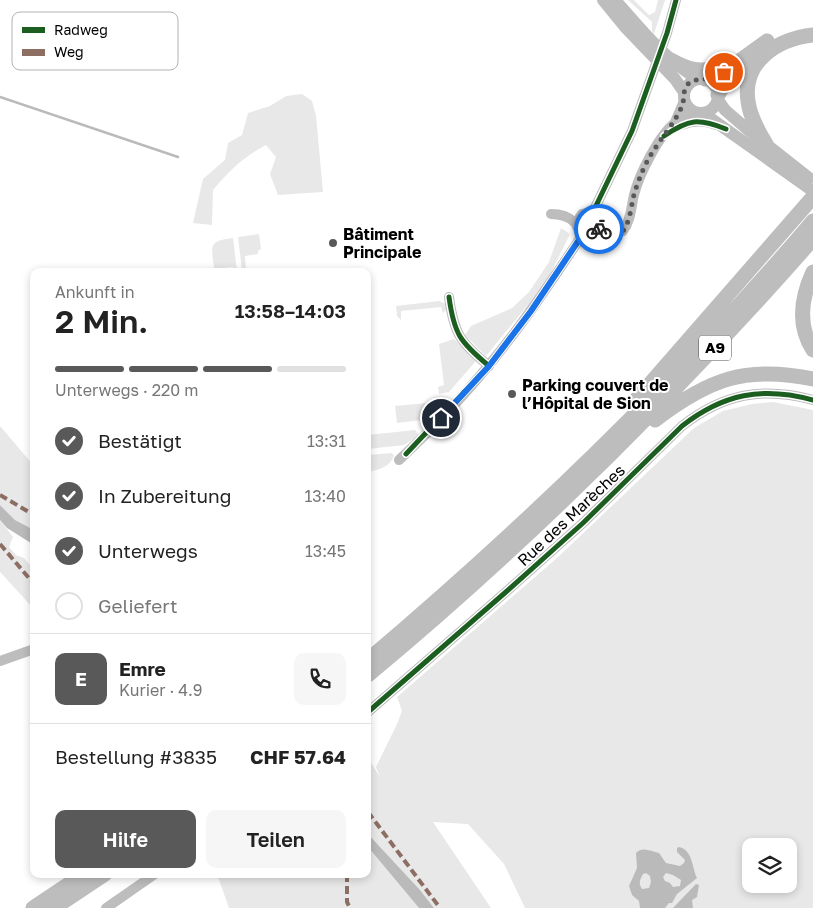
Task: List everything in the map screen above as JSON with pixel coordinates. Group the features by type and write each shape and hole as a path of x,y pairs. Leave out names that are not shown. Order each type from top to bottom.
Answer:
{"highway":[{"path":"718,98 727,82 768,41 783,34 813,26"},
{"path":"675,67 706,70 813,35"},
{"path":"702,79 724,72 756,55"},
{"path":"756,55 747,96 752,116 766,144"},
{"path":"548,499 813,197"},
{"name":"A9","path":"371,657 450,589 548,499 636,413 706,341 813,221"},
{"name":"A9","path":"371,672 513,548 613,453 718,344 813,239"},
{"path":"813,272 805,290 802,313 805,335 813,350"},
{"path":"613,453 684,400 719,382 740,376 765,373 789,374 813,379"},
{"path":"33,908 78,878"},
{"path":"54,908 99,878"}],"main road":[{"path":"603,0 675,67 713,84 718,98 727,112 806,179 813,192"},
{"path":"615,0 642,38 675,67 690,110 700,113 806,179"},
{"path":"684,96 689,83 702,79"},
{"path":"700,113 712,110 718,98"}],"street":[{"path":"592,214 632,131 667,33 676,0"},
{"path":"598,229 607,234 615,235 625,229 639,180 648,159 675,122 684,96"},
{"path":"675,122 700,113"},
{"path":"664,136 690,121 700,121 726,129"},
{"path":"551,214 560,214 576,223"},
{"path":"582,214 592,214 597,218 598,229 593,234 583,234 577,230 576,223 582,214"},
{"path":"399,460 432,428 489,366 531,311 583,234"},
{"path":"449,297 453,323 458,333 468,348 489,366"},
{"name":"Rue des Marèches","path":"371,709 562,542 682,426 698,413 734,397 754,393 773,393 813,400"},
{"path":"0,661 30,650"},
{"path":"106,908 149,878"}],"shaded area":[{"path":"628,0 634,0 649,15 655,12 658,0 665,0 654,34 652,22"},
{"path":"302,94 312,101 316,116 323,192 278,195 270,174 276,157 266,145 237,164 213,190 212,225 193,223 203,179 225,160 228,143 242,135 248,113 270,106 286,96"},
{"path":"561,228 570,234 546,283 486,356 465,335 471,326 512,308 529,292 549,262"},
{"path":"259,234 261,249 258,251 258,254 245,256 246,268 242,268 238,237"},
{"path":"233,238 237,268 214,268 213,246 215,243"},
{"path":"439,301 446,304 446,310 443,313 441,307 401,311 401,320 397,316 396,306"},
{"path":"454,339 476,361 449,392 439,394 438,387 444,385 439,344"},
{"path":"438,402 422,420 397,423 395,406"},
{"path":"773,402 813,410 813,908 525,908 504,864 468,824 433,822 491,908 434,908 420,890 371,837 371,763 380,777 376,767 402,711 397,697 558,557 694,428 723,411 752,404"},
{"path":"0,426 30,461 30,528 15,520 0,505"},
{"path":"415,430 418,436 404,445 371,449 371,435"},
{"path":"391,453 394,455 387,465 371,471 371,455"},
{"path":"0,505 15,520 30,528 30,542 7,528 0,520"},
{"path":"0,520 13,537 9,547 16,555 24,558 30,565 30,605 0,572"},
{"path":"371,837 420,890 434,908 419,908 371,851"},
{"path":"677,848 684,849 690,855 697,878 677,894 672,903 669,903 665,908 640,908 639,901 632,895 629,886 637,868 636,853 644,849 653,851 659,853 666,863 680,866 685,860 677,852","holes":["646,873 650,876 651,882 649,888 642,889 640,881 643,874","666,873 681,880 680,886 673,887 665,881 663,877"]},
{"path":"371,851 419,908 229,908 218,878 371,878"},
{"path":"696,884 699,885 697,897 692,900 693,908 673,908"}],"waterway":[{"path":"0,97 178,157"}],"marked path":[{"path":"0,495 30,513"},
{"path":"0,544 30,579"},
{"path":"371,816 440,908"},
{"path":"347,878 347,902 350,908"}],"cycle path":[{"path":"592,214 632,131 667,33 676,0"},
{"path":"664,136 680,126 694,122 708,123 726,129"},
{"path":"406,454 489,366 531,311 583,234"},
{"path":"449,297 453,320 460,336 471,350 489,366"},
{"path":"371,709 583,523 682,426 697,415 713,406 744,396 777,394 813,400"}],"way so far":[{"path":"599,229 607,234 615,235 623,231 627,226 635,190 643,170 667,130 675,122 682,108 686,86 694,80 705,79 724,72"}],"place":[{"name":"Bâtiment Principale","path":"333,243"},
{"name":"Parking couvert de l’Hôpital de Sion","path":"512,394"}],"route":[{"path":"441,418 489,366 531,311 583,234 590,235 599,229"}]}
